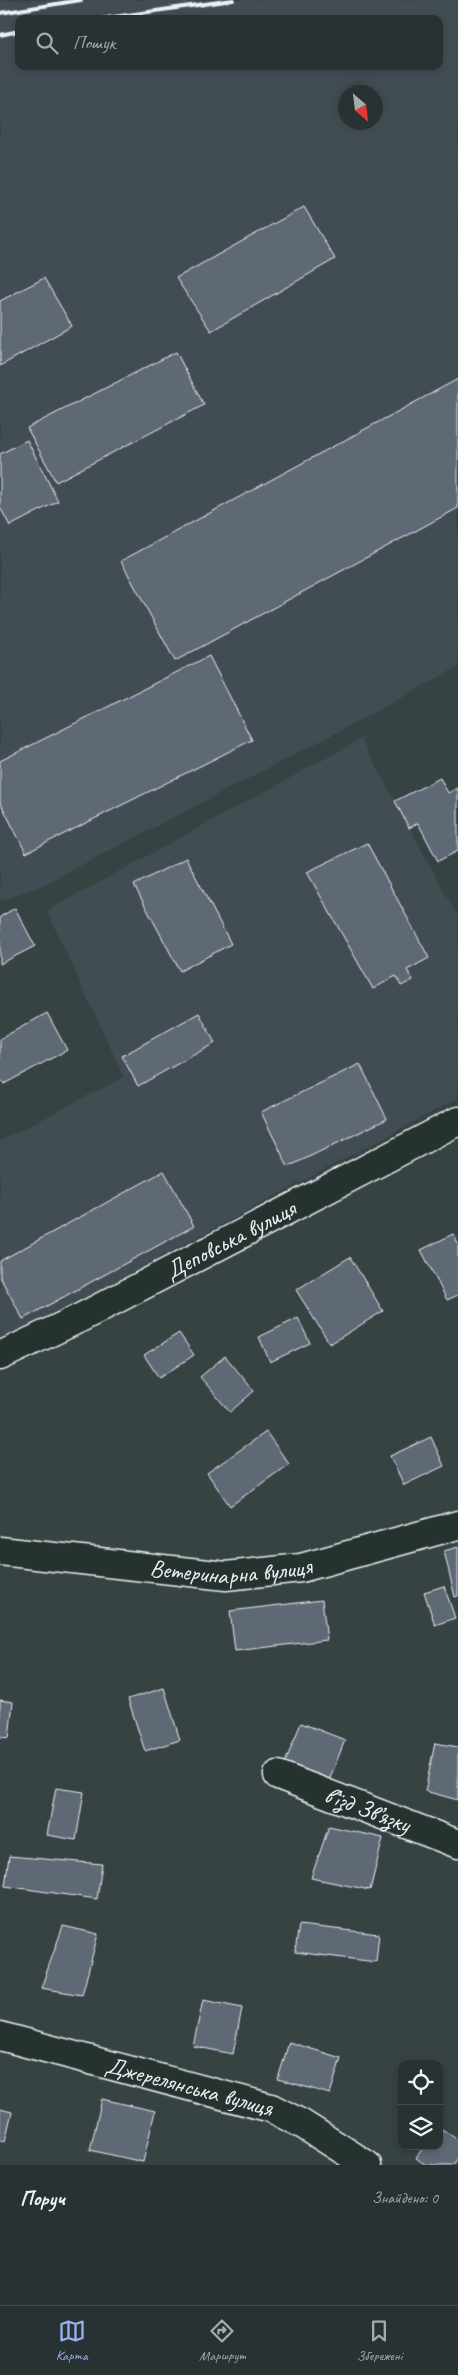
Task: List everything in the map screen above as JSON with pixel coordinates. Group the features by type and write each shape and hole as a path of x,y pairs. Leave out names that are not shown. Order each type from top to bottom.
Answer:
{"street":[{"name":"Деповська вулиця","path":"0,1356 80,1318 458,1121"},
{"name":"Ветеринарна вулиця","path":"0,1551 226,1576 300,1568 458,1525"},
{"name":"в’їзд Зв’язку","path":"278,1775 458,1844"},
{"name":"Джерелянська вулиця","path":"0,2036 271,2108 302,2124 367,2165"}],"shaded area":[{"path":"0,0 458,0 458,667 45,884 0,901"},
{"path":"361,739 458,917 458,1098 0,1343 0,1141 124,1077 47,911"}],"building":[{"path":"304,207 335,259 211,331 176,278"},
{"path":"44,278 72,326 0,366 0,301"},
{"path":"176,352 204,405 56,482 27,428"},
{"path":"458,379 458,508 175,661 121,561"},
{"path":"27,440 58,501 10,526 0,507 0,454"},
{"path":"209,656 252,740 26,853 0,802 0,761"},
{"path":"440,778 448,793 458,788 458,851 438,861 418,823 409,828 395,801"},
{"path":"367,843 429,958 407,970 413,980 401,986 396,976 373,989 307,872"},
{"path":"186,858 231,944 180,971 134,885"},
{"path":"15,908 35,946 0,964 0,917"},
{"path":"47,1013 67,1050 4,1084 0,1078 0,1039"},
{"path":"199,1013 215,1043 138,1086 122,1056"},
{"path":"360,1064 387,1119 288,1167 261,1112"},
{"path":"164,1171 194,1226 23,1319 0,1277 0,1261"},
{"path":"453,1234 458,1244 458,1295 447,1300 421,1250"},
{"path":"350,1257 383,1311 330,1344 296,1290"},
{"path":"298,1318 310,1343 270,1362 259,1337"},
{"path":"179,1333 194,1355 159,1378 144,1355"},
{"path":"225,1356 254,1391 230,1412 200,1377"},
{"path":"266,1432 289,1464 230,1506 207,1473"},
{"path":"431,1437 444,1466 404,1485 390,1456"},
{"path":"458,1547 458,1596 455,1597 444,1551"},
{"path":"444,1586 455,1618 435,1625 424,1592"},
{"path":"322,1600 327,1640 235,1651 230,1611"},
{"path":"164,1688 180,1740 145,1751 128,1699"},
{"path":"0,1700 13,1702 9,1738 0,1737"},
{"path":"301,1723 345,1740 326,1788 282,1770"},
{"path":"435,1743 458,1747 458,1800 425,1791"},
{"path":"56,1788 84,1792 76,1840 47,1835"},
{"path":"329,1826 383,1838 370,1890 311,1878"},
{"path":"9,1856 102,1864 97,1899 5,1886"},
{"path":"299,1925 379,1934 376,1962 295,1952"},
{"path":"63,1926 98,1934 82,1995 41,1988"},
{"path":"203,2000 242,2008 233,2054 193,2046"},
{"path":"289,2042 341,2058 330,2094 278,2079"},
{"path":"102,2099 155,2111 143,2162 90,2150"},
{"path":"0,2109 12,2112 5,2141 0,2140"},
{"path":"443,2130 458,2140 458,2158 453,2165 426,2165 416,2158 421,2150 443,2150"}],"railway":[{"path":"0,13 81,0"},
{"path":"127,15 233,0"},
{"path":"0,35 15,32"}]}
